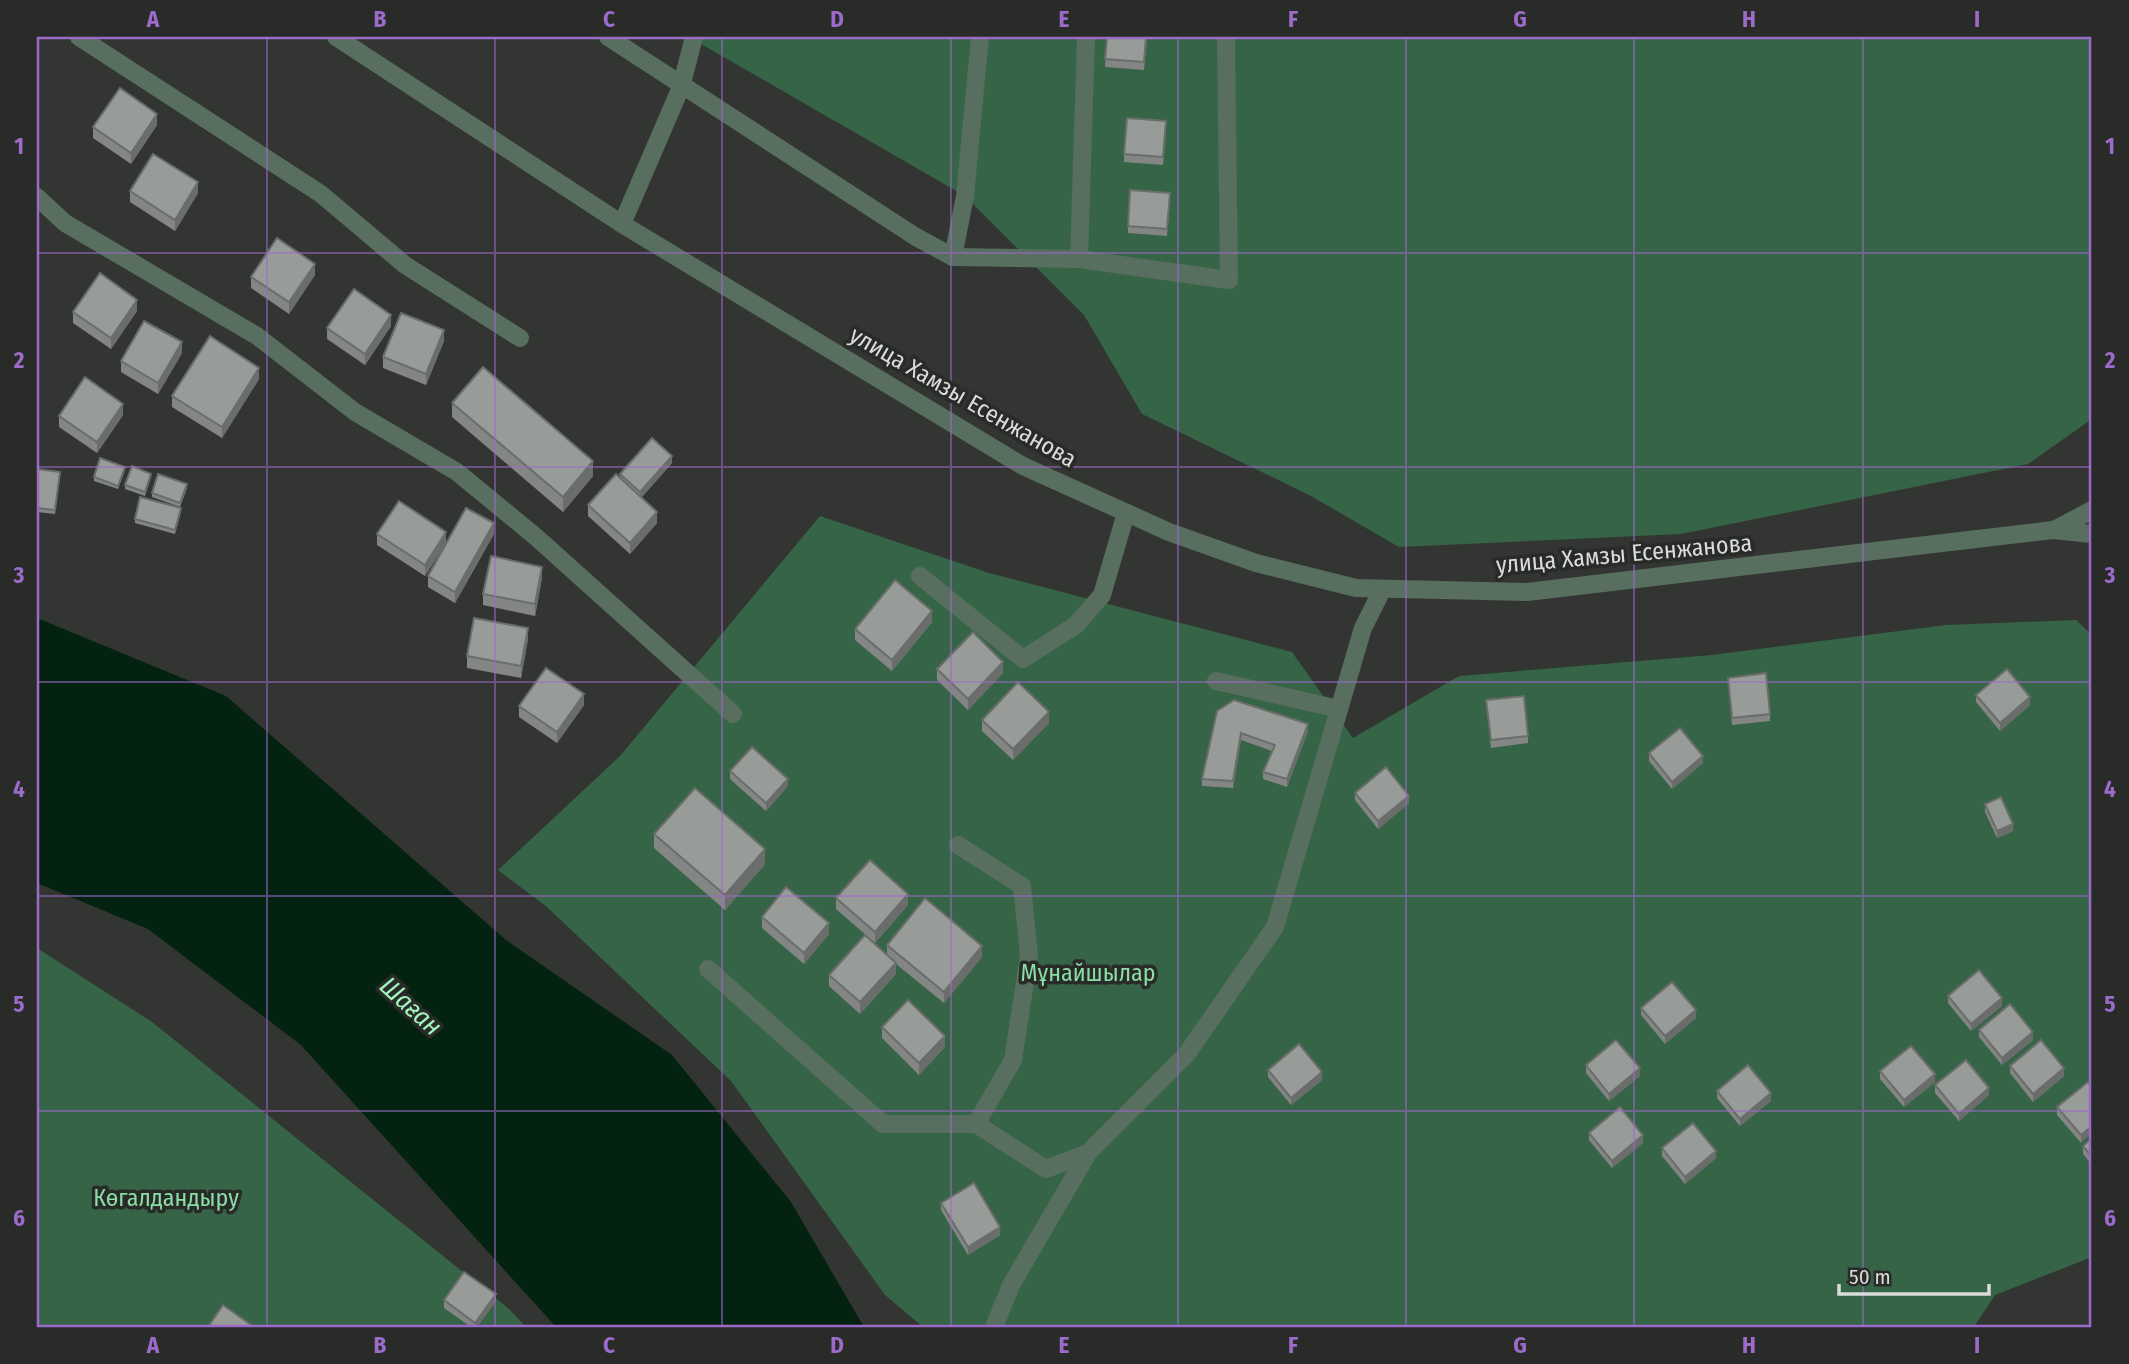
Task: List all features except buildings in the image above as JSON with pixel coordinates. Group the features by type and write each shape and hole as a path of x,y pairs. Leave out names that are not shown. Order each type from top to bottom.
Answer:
{"street":[{"path":"79,37 321,194 405,265 520,338"},
{"name":"улица Хамзы Есенжанова","path":"336,37 622,224 1023,466 1169,532 1256,563 1356,588 1528,592 2053,530"},
{"path":"608,37 681,87 916,237 953,257 1079,259 1229,280 1226,37"},
{"path":"622,224 681,87 694,37"},
{"path":"953,257 965,196 980,37"},
{"path":"1079,259 1086,37"},
{"path":"37,197 65,223 257,336 355,412 457,472 536,537 733,714"},
{"path":"2053,530 2092,510"},
{"path":"920,576 1023,659 1076,625 1102,595 1126,513"},
{"path":"2053,530 2092,534"},
{"path":"994,1327 1017,1273 1088,1153 1186,1055 1275,927 1363,628 1382,590"},
{"path":"1216,681 1339,709"},
{"path":"958,845 1022,886 1029,956 1013,1060 976,1124"},
{"path":"708,970 883,1124 976,1124 1046,1170 1088,1153"}],"green space":[{"path":"689,37 2092,37 2092,419 2028,464 1681,534 1399,547 1309,495 1142,414 1084,315 965,196"},
{"name":"Мұнайшылар","path":"820,516 989,573 1292,652 1353,738 1459,676 1712,655 1946,625 2076,620 2092,635 2092,1257 1995,1295 1974,1327 923,1327 885,1295 731,1081 547,907 498,870 620,756"},
{"name":"Көгалдандыру","path":"37,948 152,1022 509,1309 526,1327 37,1327"}],"water":[{"name":"Шаған","path":"37,618 226,696 506,940 672,1055 791,1202 864,1327 556,1327 301,1045 148,929 37,883"}]}
